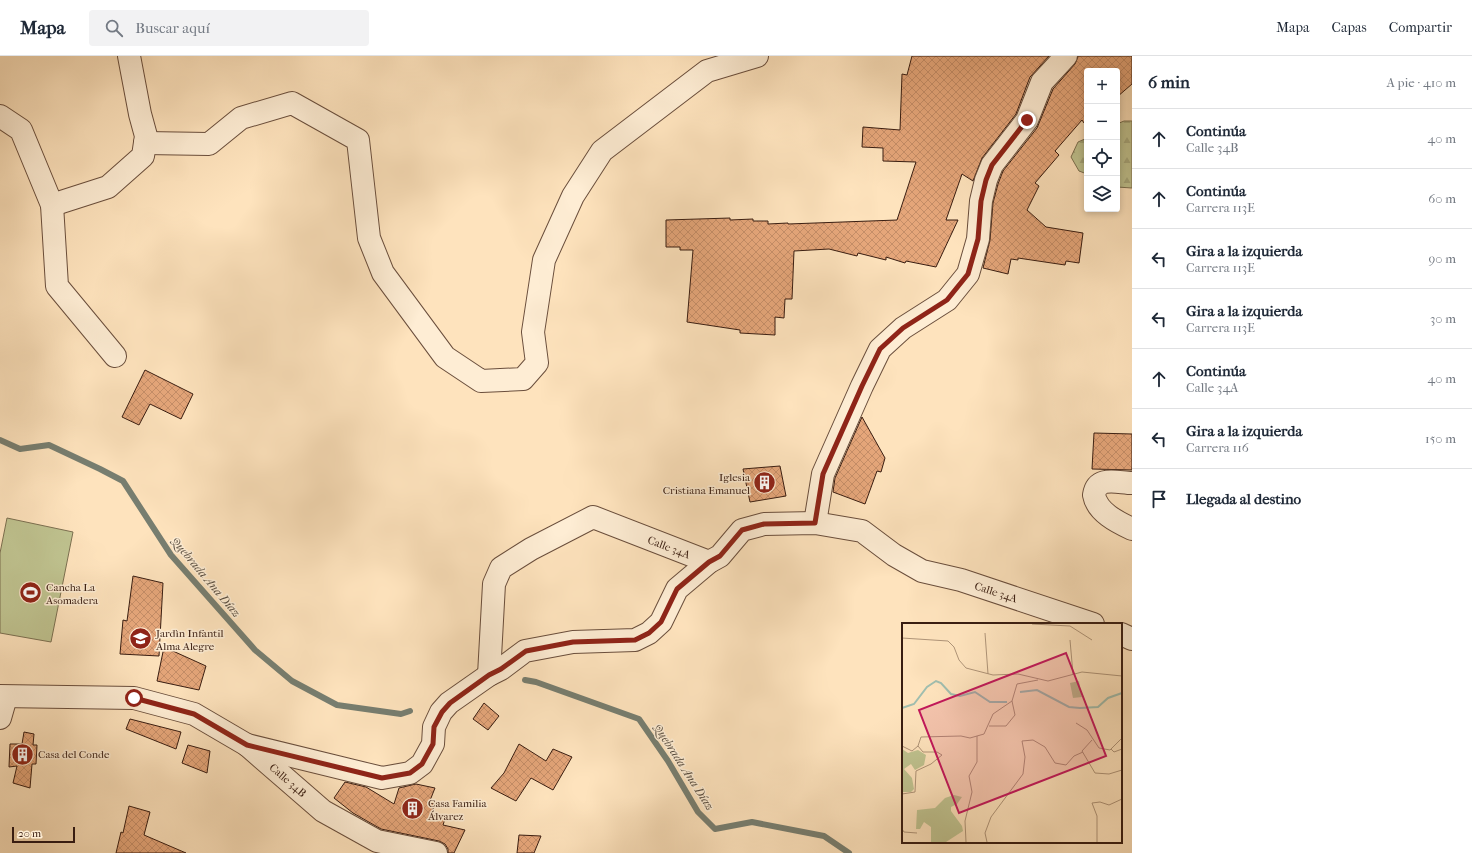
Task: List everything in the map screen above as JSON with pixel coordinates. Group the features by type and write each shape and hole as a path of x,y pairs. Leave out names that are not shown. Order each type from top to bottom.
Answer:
{"street":[{"path":"52,205 108,187 143,156 146,136 140,114 129,56"},
{"path":"145,143 209,144 241,118 292,103 358,140 369,238 383,273 445,357 481,381 523,379 537,363 533,332 544,260 573,196 602,151 707,71 757,56"},
{"path":"815,523 823,474 880,349 903,328 947,300 968,274 978,239 981,201 986,180 992,165 1027,120 1042,82 1066,56"},
{"path":"0,116 21,130 52,205 57,286 114,356"},
{"path":"1132,483 1101,482 1097,486 1094,495 1098,506 1104,512 1132,530"},
{"name":"Calle 34A","path":"489,675 494,584 501,568 531,549 593,517 709,562 720,556 742,530 764,524 815,523 862,531 894,555 922,571 961,580 1090,623"},
{"path":"247,745 382,778 410,773 422,764 433,744 434,727 442,712 450,703 489,675 501,669 526,651 573,642 635,640 649,633 661,622 677,589 709,562"},
{"path":"1122,634 1132,639"},
{"path":"0,718 3,696"},
{"name":"Calle 34B","path":"3,696 134,698 194,714 247,745 323,810 377,841 436,853"}],"green space":[{"path":"1132,121 1132,188 1120,187 1120,123"},
{"path":"1084,139 1084,173 1079,171 1071,157 1078,142"},
{"name":"Cancha La Asomadera","path":"7,518 73,532 51,642 0,633 0,553"}],"building":[{"path":"912,56 1049,56 1030,77 1016,114 982,158 973,181 962,174 946,220 958,220 936,267 906,261 905,263 886,257 886,260 858,253 857,256 829,249 794,251 792,299 785,299 784,318 775,317 775,335 740,333 740,330 687,322 693,250 680,250 680,247 666,247 666,220 730,218 730,220 753,219 753,221 768,221 768,224 788,224 897,220 916,162 883,161 883,148 862,147 863,127 900,130 902,74 907,75"},
{"path":"1078,56 1132,56 1132,84 1120,94 1120,68 1084,68 1084,123 1082,120 1055,151 1059,155 1035,183 1039,186 1027,210 1046,227 1083,233 1079,263 1066,261 1065,265 1018,258 1018,260 1011,259 1008,274 983,268 990,240 993,203 1003,171 1037,128 1053,89 1075,64"},
{"path":"145,370 193,394 181,419 150,404 139,425 122,417"},
{"path":"862,417 885,458 881,472 877,471 865,504 833,492 835,478"},
{"path":"1094,433 1132,434 1132,470 1092,469"},
{"name":"Iglesia Cristiana Emanuel","path":"780,466 786,496 750,502 743,469"},
{"path":"133,576 163,583 159,656 120,654 123,620 127,621"},
{"path":"164,647 206,666 199,690 157,681"},
{"path":"484,703 499,716 488,730 473,719"},
{"path":"130,719 181,732 176,749 126,729"},
{"path":"24,732 34,734 33,745 37,745 36,764 32,764 30,788 13,783 17,766 9,767 10,744 22,744"},
{"path":"519,744 546,761 553,749 572,757 553,790 531,778 516,801 491,788 504,773"},
{"path":"188,745 210,751 207,773 182,763"},
{"path":"345,782 366,787 394,804 399,788 416,784 435,788 429,803 434,804 432,815 445,819 443,825 465,830 454,853 448,853 448,849 445,844 439,841 381,829 353,813 334,798"},
{"path":"129,806 150,812 144,835 186,853 116,853 121,832 123,833"},
{"path":"519,835 541,836 534,853 517,853"}],"waterway":[{"name":"Quebrada Ana Díaz","path":"0,440 20,449 49,445 123,481 171,555 255,650 292,681 337,705 401,714 410,711"},
{"name":"Quebrada Ana Díaz","path":"525,680 536,682 639,719 668,761 698,812 715,829 752,822 824,836 849,853"}],"place":[{"name":"Iglesia Cristiana Emanuel","path":"765,483"},
{"name":"Cancha La Asomadera","path":"30,593"},
{"name":"Jardìn Infantil Alma Alegre","path":"141,639"},
{"name":"Casa del Conde","path":"23,754"},
{"name":"Casa Familia Álvarez","path":"413,809"}],"route":[{"path":"134,698 194,714 247,745 382,778 410,773 422,764 433,744 434,727 442,712 450,703 526,651 573,642 635,640 649,633 661,622 677,589 709,562 720,556 742,530 764,524 815,523 823,474 880,349 903,328 947,300 968,274 978,239 981,201 986,180 992,165 1027,120"}]}
